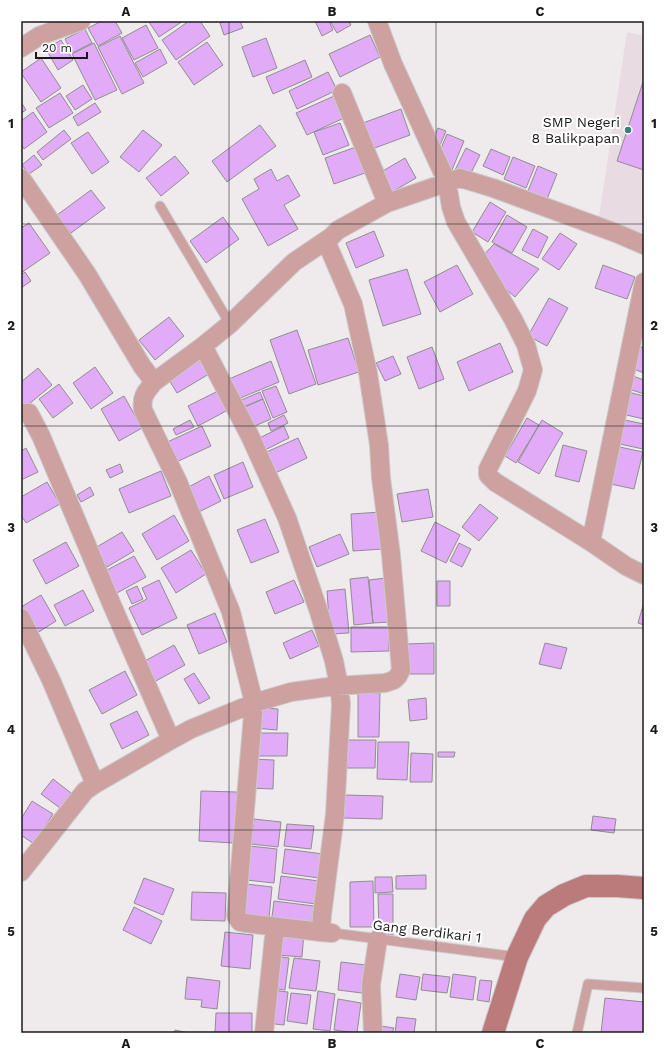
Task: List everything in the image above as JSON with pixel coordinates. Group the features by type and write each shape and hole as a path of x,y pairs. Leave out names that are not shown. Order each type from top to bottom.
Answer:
{"street":[{"path":"21,48 39,36 81,21"},
{"path":"376,21 393,64 447,182 451,207 456,222 513,319 526,345 534,370 528,391 488,469 488,475 495,482 591,542 626,566 644,575"},
{"path":"342,93 387,203"},
{"path":"21,178 87,274 142,366 154,382"},
{"path":"203,346 250,436 288,518 327,636 340,686 341,704 335,814 323,907 327,933 240,922 236,916 254,703 231,612 178,482 143,410 142,403 144,394 154,382 230,324 294,262 338,230 387,203 460,178 616,233 644,245"},
{"path":"21,872 79,798 95,784 191,729 254,703 291,692 340,686 385,683 394,680 401,670 391,555 381,478 379,445 368,373 352,304 326,240"},
{"path":"591,542 644,282"},
{"path":"21,413 29,413 41,436 112,606 171,740"},
{"path":"21,618 51,680 95,784"},
{"path":"493,1033 517,956 535,919 546,906 564,895 586,886 644,888"},
{"path":"264,1033 275,927"},
{"path":"373,1033 371,985 378,939"}],"lane":[{"path":"160,206 230,324"},
{"name":"Gang Berdikari 1","path":"327,933 517,956"},
{"path":"577,1033 588,984 644,988"}],"shaded area":[{"name":"SMP Negeri 8 Balikpapan","path":"627,32 644,36 644,236 598,223"}],"building":[{"path":"102,21 115,21 122,33 98,46 88,28"},
{"path":"183,21 159,37 149,22"},
{"path":"189,21 200,21 210,36 176,60 162,40"},
{"path":"225,21 240,21 243,28 224,35 220,23"},
{"path":"315,21 329,21 333,30 322,36"},
{"path":"330,21 349,21 351,25 337,33"},
{"path":"146,25 158,48 134,60 122,38"},
{"path":"85,29 92,43 72,53 65,39"},
{"path":"370,35 380,57 340,77 329,54"},
{"path":"120,36 144,83 122,94 98,47"},
{"path":"266,38 277,68 253,77 242,47"},
{"path":"61,40 73,60 58,70 46,49"},
{"path":"207,42 223,65 194,85 178,62"},
{"path":"94,43 117,90 95,100 72,54"},
{"path":"160,49 167,63 143,77 135,63"},
{"path":"41,58 61,88 41,102 21,72"},
{"path":"305,60 312,77 273,94 266,77"},
{"path":"328,72 337,90 297,109 289,91"},
{"path":"644,79 644,170 617,161"},
{"path":"83,85 92,99 75,110 66,96"},
{"path":"60,93 73,113 49,128 36,108"},
{"path":"334,96 344,118 307,135 296,113"},
{"path":"21,102 26,110 21,113"},
{"path":"95,103 101,112 78,126 73,117"},
{"path":"401,109 410,135 372,149 363,123"},
{"path":"33,112 47,132 24,149 21,144 21,121"},
{"path":"340,123 349,145 323,155 314,132"},
{"path":"260,125 276,146 227,182 212,161"},
{"path":"438,128 446,131 436,155 428,152"},
{"path":"64,130 71,139 43,160 37,152"},
{"path":"143,130 162,145 139,172 120,157"},
{"path":"88,132 109,162 92,174 71,143"},
{"path":"447,134 464,141 452,170 435,163"},
{"path":"356,147 365,173 334,184 325,158"},
{"path":"466,148 480,155 469,177 455,170"},
{"path":"491,149 510,157 503,175 483,166"},
{"path":"34,155 42,165 29,174 22,165"},
{"path":"175,156 189,173 161,196 146,178"},
{"path":"513,157 535,166 526,188 504,179"},
{"path":"405,158 416,178 392,192 381,172"},
{"path":"538,166 557,174 545,204 526,196"},
{"path":"271,169 277,181 288,175 300,196 284,205 298,229 268,246 242,199 259,189 254,179"},
{"path":"91,190 105,208 71,233 57,215"},
{"path":"490,202 506,212 488,242 472,232"},
{"path":"507,215 527,227 512,253 492,242"},
{"path":"223,217 239,239 206,263 190,241"},
{"path":"29,223 50,253 21,273 21,228"},
{"path":"533,229 548,237 538,258 522,250"},
{"path":"374,231 384,256 356,268 346,243"},
{"path":"560,233 577,244 559,270 542,259"},
{"path":"494,244 539,269 515,297 476,263"},
{"path":"457,265 473,294 440,312 424,282"},
{"path":"603,265 635,277 627,299 595,288"},
{"path":"407,269 421,314 383,326 369,280"},
{"path":"25,272 31,281 21,288 21,275"},
{"path":"549,298 568,308 547,346 528,336"},
{"path":"169,317 184,336 155,360 139,340"},
{"path":"297,330 316,384 289,394 270,340"},
{"path":"348,338 359,372 318,385 308,350"},
{"path":"500,343 513,372 469,391 457,362"},
{"path":"636,345 644,348 644,373 628,367"},
{"path":"432,347 444,379 419,389 407,357"},
{"path":"199,356 209,374 177,393 166,375"},
{"path":"393,356 401,374 385,381 376,363"},
{"path":"271,361 279,382 238,399 229,379"},
{"path":"95,367 113,393 91,409 73,383"},
{"path":"38,368 52,385 23,409 21,406 21,382"},
{"path":"630,375 644,380 644,394 626,388"},
{"path":"59,384 73,403 53,418 39,399"},
{"path":"276,386 287,412 273,418 262,391"},
{"path":"218,391 228,410 198,426 188,406"},
{"path":"260,392 263,399 241,408 239,401"},
{"path":"628,392 644,396 644,419 622,414"},
{"path":"124,396 142,428 119,441 101,409"},
{"path":"263,399 271,419 250,428 242,408"},
{"path":"284,415 288,423 271,431 268,423"},
{"path":"527,418 539,425 516,463 505,456"},
{"path":"620,419 644,424 643,449 615,443"},
{"path":"190,420 194,427 176,435 173,429"},
{"path":"542,420 563,433 539,474 518,462"},
{"path":"202,426 211,446 172,464 163,444"},
{"path":"284,426 289,438 261,452 255,440"},
{"path":"298,438 307,458 271,475 262,454"},
{"path":"563,445 587,451 579,482 555,476"},
{"path":"615,446 643,452 634,489 606,483"},
{"path":"26,448 38,472 21,480 21,451"},
{"path":"243,462 253,487 224,499 214,475"},
{"path":"120,464 123,472 110,478 106,470"},
{"path":"161,471 171,496 129,513 119,489"},
{"path":"209,476 221,501 197,513 185,489"},
{"path":"47,482 60,504 26,523 21,515 21,497"},
{"path":"90,487 94,495 81,502 77,495"},
{"path":"428,489 433,517 402,522 397,494"},
{"path":"480,504 498,518 479,541 462,527"},
{"path":"381,512 383,549 353,551 351,514"},
{"path":"174,515 189,541 157,560 142,534"},
{"path":"265,519 279,552 251,563 237,530"},
{"path":"435,522 460,535 446,563 421,551"},
{"path":"122,532 134,551 107,567 95,548"},
{"path":"340,534 349,554 317,567 309,547"},
{"path":"66,542 79,566 46,584 33,560"},
{"path":"459,543 471,549 462,567 450,561"},
{"path":"191,550 206,574 176,593 161,568"},
{"path":"134,556 146,577 117,593 105,571"},
{"path":"368,577 373,623 354,625 350,579"},
{"path":"386,578 390,622 373,623 369,580"},
{"path":"159,580 177,618 142,635 129,608 147,599 142,588"},
{"path":"294,580 304,602 275,614 266,592"},
{"path":"437,581 450,581 450,606 437,606"},
{"path":"137,586 143,599 132,604 126,591"},
{"path":"345,589 349,633 330,634 327,591"},
{"path":"83,590 94,611 65,626 54,605"},
{"path":"41,595 56,621 34,635 21,612 21,607"},
{"path":"644,602 644,625 638,623"},
{"path":"215,613 227,642 199,654 187,625"},
{"path":"351,627 389,627 389,651 351,652"},
{"path":"312,630 319,646 290,659 283,643"},
{"path":"434,643 434,674 407,674 407,644"},
{"path":"545,643 567,648 561,669 539,664"},
{"path":"174,645 185,665 154,682 143,662"},
{"path":"125,671 137,695 102,714 89,690"},
{"path":"194,673 210,698 199,704 184,679"},
{"path":"358,693 380,693 379,737 358,737"},
{"path":"426,698 427,719 410,721 408,700"},
{"path":"255,707 278,709 277,730 254,728"},
{"path":"137,711 149,735 122,749 110,724"},
{"path":"255,733 288,733 287,756 255,756"},
{"path":"347,740 376,740 375,768 347,768"},
{"path":"378,742 409,742 407,780 377,779"},
{"path":"438,752 455,752 454,757 438,757"},
{"path":"411,753 433,754 432,782 410,782"},
{"path":"250,759 274,760 273,789 249,788"},
{"path":"53,779 71,793 60,808 41,794"},
{"path":"201,791 237,792 234,843 199,841"},
{"path":"345,795 383,796 382,819 344,818"},
{"path":"32,801 53,814 34,844 21,835 21,819"},
{"path":"593,816 616,819 614,833 591,830"},
{"path":"254,819 281,822 278,847 251,844"},
{"path":"287,824 314,826 311,849 284,846"},
{"path":"250,846 277,849 274,883 246,880"},
{"path":"285,849 323,854 319,878 282,873"},
{"path":"426,875 426,889 396,889 396,876"},
{"path":"281,876 319,881 316,904 278,899"},
{"path":"375,877 392,877 393,892 375,893"},
{"path":"144,878 174,889 163,915 134,903"},
{"path":"373,881 374,927 350,927 350,882"},
{"path":"246,884 272,887 269,918 242,915"},
{"path":"192,892 226,893 225,921 191,920"},
{"path":"378,894 393,894 393,935 379,935"},
{"path":"274,901 314,906 311,929 271,924"},
{"path":"134,907 162,921 151,944 123,930"},
{"path":"268,929 304,932 302,957 266,954"},
{"path":"225,932 253,935 250,969 221,966"},
{"path":"268,955 289,958 285,990 264,987"},
{"path":"294,958 320,961 316,991 289,988"},
{"path":"341,962 366,965 362,993 338,990"},
{"path":"400,974 420,977 416,1000 396,997"},
{"path":"423,974 450,977 447,993 421,990"},
{"path":"453,974 476,977 473,1000 450,997"},
{"path":"187,977 220,981 217,1009 201,1007 202,1000 185,999"},
{"path":"480,980 492,981 489,1002 477,1000"},
{"path":"262,989 288,992 284,1025 257,1022"},
{"path":"318,991 335,994 330,1031 313,1029"},
{"path":"291,993 311,995 307,1024 287,1021"},
{"path":"605,998 644,1002 644,1033 601,1033"},
{"path":"338,999 361,1003 357,1033 334,1030"},
{"path":"216,1013 252,1013 252,1033 215,1033"},
{"path":"397,1017 416,1019 414,1033 395,1033"},
{"path":"381,1026 394,1028 392,1033 380,1033"},
{"path":"175,1030 189,1033 174,1033"}],"place":[{"name":"SMP Negeri 8 Balikpapan","path":"628,130"}]}
